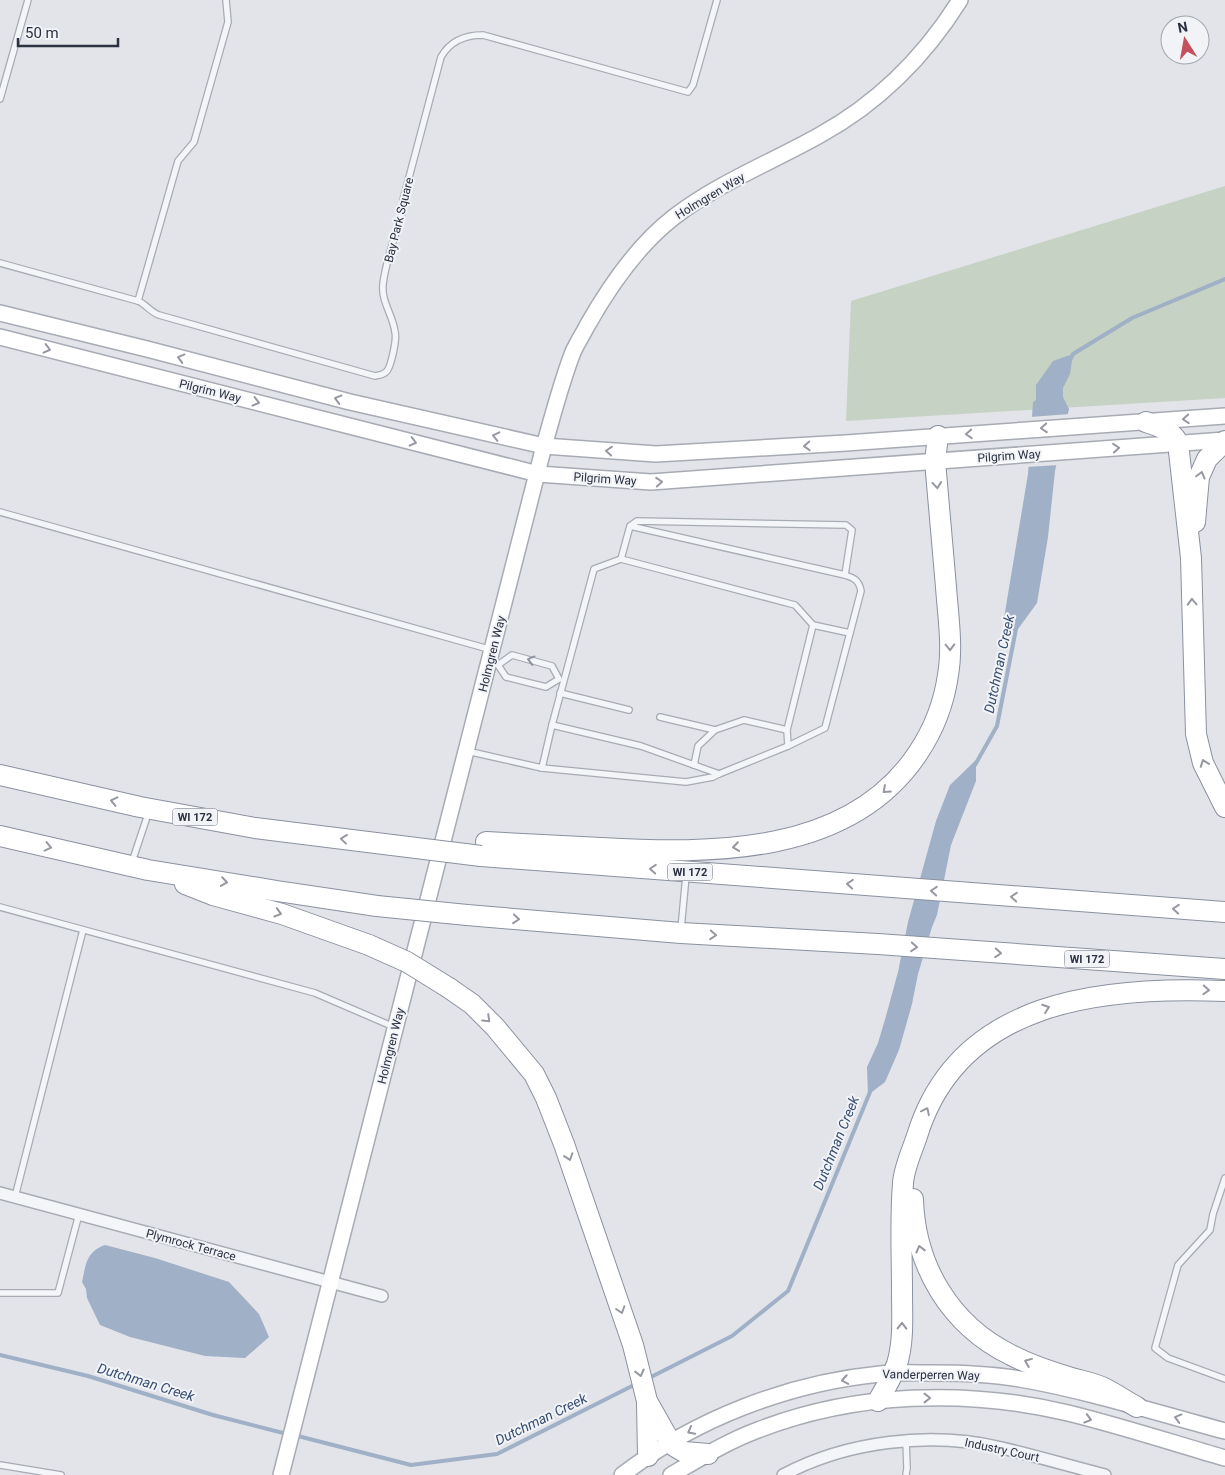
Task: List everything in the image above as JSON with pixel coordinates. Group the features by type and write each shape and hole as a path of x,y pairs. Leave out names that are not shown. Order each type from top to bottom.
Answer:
{"highway":[{"path":"1146,422 1165,429 1176,438 1178,443 1191,558 1196,734 1203,763 1225,807"},
{"path":"484,849 717,850 810,833 847,817 883,793 906,771 926,741 940,710 948,676 950,642 935,461 938,436"},
{"path":"1191,558 1199,477 1207,459 1225,441"},
{"name":"WI 172","path":"0,775 150,809 255,828 398,846 484,849 687,871 1225,912"},
{"name":"WI 172","path":"0,836 139,868 377,906 467,916 681,933 878,944 1225,969"},
{"path":"139,868 213,896 282,914 369,945 408,962 472,1004 495,1027 534,1074 546,1098 564,1144 633,1345 647,1401 648,1456"},
{"path":"878,1401 893,1373 899,1355 902,1332 901,1215 903,1180 921,1122 937,1089 955,1067 981,1042 1010,1024 1047,1007 1117,993 1183,989 1225,991"},
{"path":"910,1157 913,1215 921,1254 931,1277 963,1321 982,1337 1010,1355 1055,1373 1103,1388 1137,1408"},
{"path":"647,1401 671,1443 677,1449 684,1452 708,1454"}],"street":[{"name":"Holmgren Way","path":"281,1475 466,751 493,659 544,446 573,352 599,306 632,258 674,217 711,193 820,135 853,115 907,70 932,41 960,0"},
{"name":"Pilgrim Way","path":"0,313 350,402 544,446 656,454 1225,416"},
{"name":"Pilgrim Way","path":"0,337 538,474 651,482 1225,441"},
{"name":"Plymrock Terrace","path":"0,1193 382,1296"},
{"name":"Vanderperren Way","path":"622,1475 648,1456 734,1411 773,1397 834,1382 893,1373 961,1373 1018,1379 1070,1389 1225,1431"},
{"name":"Vanderperren Way","path":"671,1475 746,1435 772,1425 818,1412 878,1401 937,1398 1012,1403 1067,1413 1225,1458"},
{"name":"Industry Court","path":"783,1475 822,1458 856,1448 906,1441 960,1441 1000,1447 1105,1475"}],"lane":[{"path":"0,99 28,0"},
{"path":"0,263 138,301 178,161 194,142 228,22 226,0"},
{"name":"Bay Park Square","path":"138,301 159,315 375,376 381,375 389,367 396,337 384,299 384,280 441,57 447,48 462,38 482,35 688,92 693,85 717,0"},
{"path":"0,512 493,659 512,655 552,666 559,679 546,687 506,677 493,659"},
{"path":"621,558 630,526 637,521 846,524 852,530 845,575"},
{"path":"466,751 542,768 686,782 713,777 788,746 825,728 861,591 855,579 845,575 630,526"},
{"path":"542,768 560,693 594,569 621,558 795,605 814,625 850,633"},
{"path":"788,746 787,730 814,625"},
{"path":"560,693 629,710"},
{"path":"660,717 716,730"},
{"path":"694,765 698,746 716,730 744,720 787,730"},
{"path":"552,725 641,746 719,774"},
{"path":"139,868 150,809"},
{"path":"681,933 687,871"},
{"path":"0,907 315,993 396,1027"},
{"path":"15,1197 83,930"},
{"path":"1225,1178 1213,1214 1210,1230 1178,1265 1155,1348 1168,1358 1225,1378"},
{"path":"0,1294 58,1293 78,1214"},
{"path":"906,1441 906,1475"},
{"path":"0,1465 61,1475"}],"green space":[{"path":"1225,186 1225,398 846,421 851,301"}],"water":[{"path":"1073,354 1070,374 1063,388 1063,397 1069,409 1055,471 1048,537 1037,603 1015,633 1004,618 1028,474 1036,385 1053,361"},
{"path":"976,760 976,781 951,845 937,915 918,974 899,1050 885,1082 868,1095 867,1067 878,1043 886,1016 898,972 908,922 936,821 950,785"},
{"path":"105,1245 155,1258 229,1282 259,1314 269,1337 245,1358 205,1356 130,1337 100,1325 87,1298 86,1289 82,1282 90,1255"}],"pier":[{"path":"1070,414 1059,465 1026,467 1030,417"}],"waterway":[{"name":"Dutchman Creek","path":"1071,358 1073,354 1132,318 1225,279"},
{"name":"Dutchman Creek","path":"975,765 997,726 1016,629"},
{"name":"Dutchman Creek","path":"649,1378 732,1336 788,1291 870,1092"},
{"name":"Dutchman Creek","path":"0,1355 88,1376 213,1415 287,1434"},
{"name":"Dutchman Creek","path":"294,1435 411,1465 497,1454 636,1384"}]}
